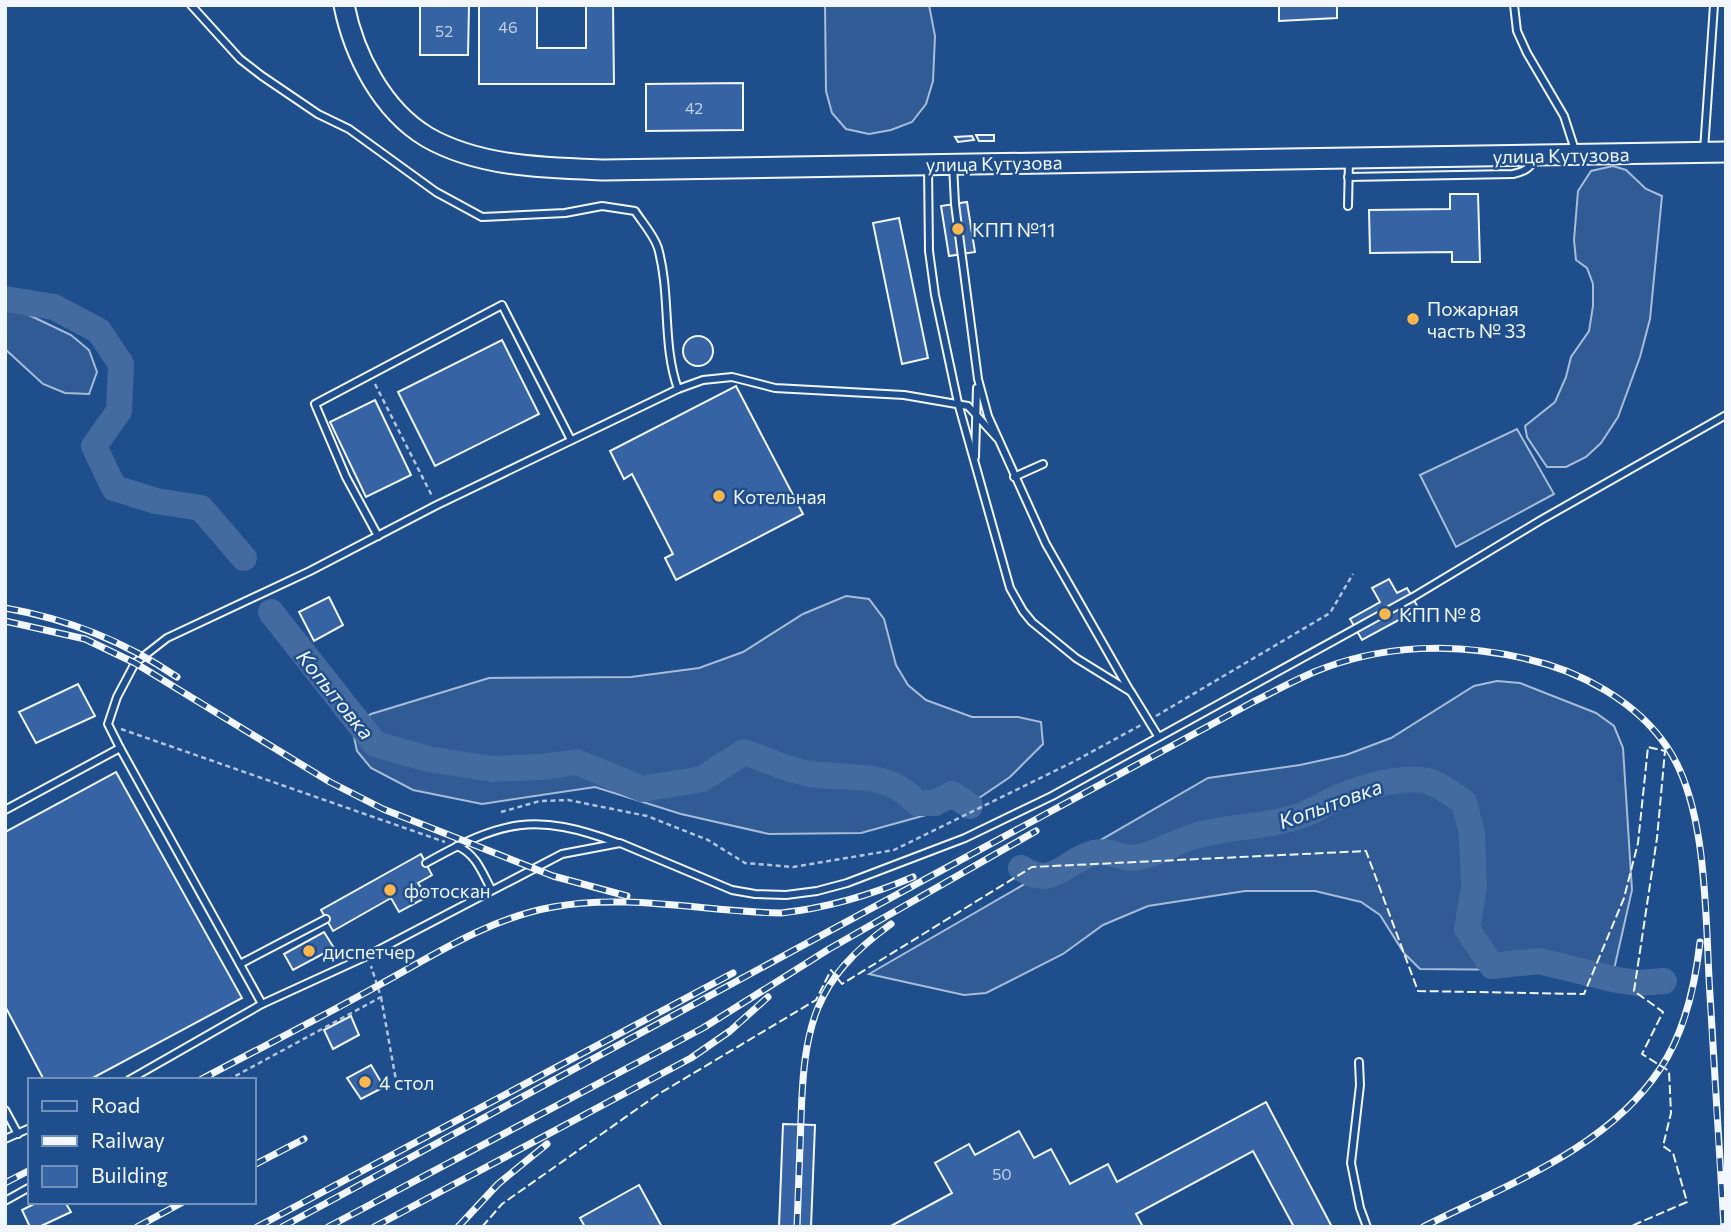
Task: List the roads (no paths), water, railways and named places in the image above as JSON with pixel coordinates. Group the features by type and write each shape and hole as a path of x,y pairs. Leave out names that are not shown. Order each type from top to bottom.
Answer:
{"street":[{"name":"улица Кутузова","path":"344,5 358,53 371,78 404,119 427,137 487,159 556,169 928,164 1349,167 1536,155 1726,152"}],"lane":[{"path":"191,5 240,60 318,114 349,129 436,192 482,217 565,213 602,206 635,211 657,246 667,303 673,374 678,389"},
{"path":"1514,5 1517,31 1564,116 1576,154"},
{"path":"1704,152 1714,5"},
{"path":"928,164 931,267 958,403 1006,577 1023,611 1032,622 1076,658 1131,692"},
{"path":"953,164 954,204 978,379 988,416 1046,544 1158,736"},
{"path":"1348,206 1349,167"},
{"path":"378,536 346,477 315,404 502,305 571,440"},
{"path":"262,1004 108,724 117,697 135,663 167,638 310,571 571,440 678,389 703,380 732,377 775,388 904,395 958,403 968,406 976,413 997,438"},
{"path":"975,464 978,379"},
{"path":"426,863 457,846 505,827 543,823 620,843 732,890 786,895 817,891 858,879 965,838 1052,796 1413,597 1541,520 1726,415"},
{"path":"1014,477 1043,464"},
{"path":"5,810 120,748"},
{"path":"132,1078 262,1004 367,956 562,854 620,843"},
{"path":"457,846 473,856 491,889"},
{"path":"240,964 326,919"},
{"path":"1359,1062 1359,1094 1351,1163 1360,1208 1367,1227"},
{"path":"5,1110 18,1134"},
{"path":"5,1139 28,1129"},
{"path":"5,1200 28,1188"}],"waterway":[{"name":"Копытовка","path":"5,299 54,307 99,331 121,364 119,411 94,446 114,488 156,501 201,508 244,558"},
{"name":"Копытовка","path":"271,612 375,744 428,759 492,769 542,767 577,762 642,789 702,779 744,752 803,772 880,780 905,792 917,803 935,803 952,794 970,806"},
{"name":"Копытовка","path":"1021,868 1042,876 1051,875 1094,853 1140,857 1209,832 1291,819 1369,786 1390,781 1422,780 1438,786 1464,802 1472,834 1474,886 1467,929 1492,966 1539,961 1617,980 1638,983 1664,981"}],"railway":[{"path":"5,608 51,618 95,633 137,653 177,677"},
{"path":"5,621 85,639 135,663 330,782 383,809 553,876 627,896"},
{"path":"282,1227 1291,683 1314,672 1366,656 1393,651 1447,648 1501,654 1547,664 1605,690 1640,716 1654,731 1681,772 1691,801 1702,866 1724,1227"},
{"path":"328,1227 703,1028 829,949 1036,831"},
{"path":"204,1078 463,939 530,912 581,903 638,902 781,913 848,900 913,877"},
{"path":"797,1227 803,1087 810,1032 829,986 844,965 891,924"},
{"path":"1423,1227 1553,1162 1612,1122 1638,1097 1660,1069 1676,1040 1692,992 1700,942"},
{"path":"257,1227 733,973"},
{"path":"374,1227 691,1058 730,1031 768,997"},
{"path":"256,1164 304,1139"},
{"path":"458,1227 498,1184 547,1144"},
{"path":"5,1183 28,1171"},
{"path":"137,1227 179,1204"}],"place":[{"name":"КПП №11","path":"958,229"},
{"name":"Пожарная часть № 33","path":"1413,319"},
{"name":"Котельная","path":"719,496"},
{"name":"КПП № 8","path":"1385,614"},
{"name":"фотоскан","path":"390,890"},
{"name":"диспетчер","path":"309,951"},
{"name":"4 стол","path":"365,1082"}]}
